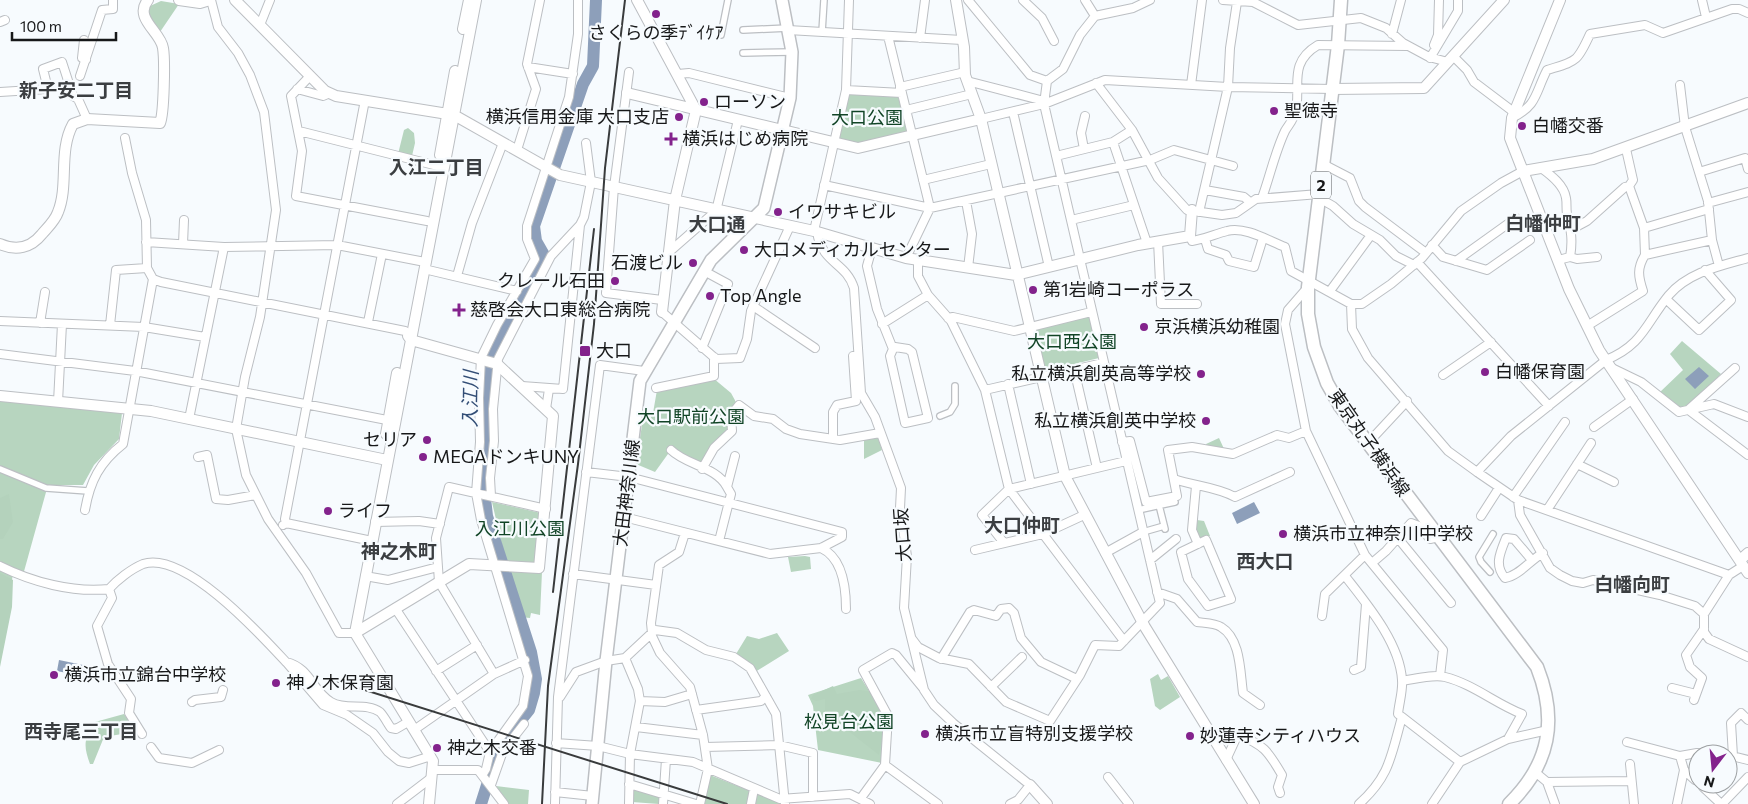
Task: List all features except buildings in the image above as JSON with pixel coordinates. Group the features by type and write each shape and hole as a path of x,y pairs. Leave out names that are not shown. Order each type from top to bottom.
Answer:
{"main road":[{"name":"大田神奈川線","path":"593,800 606,661 640,381 644,371 711,260 764,208 790,98 792,52 782,0"},
{"name":"東京丸子横浜線","path":"1341,0 1338,45 1308,284 1309,323 1321,367 1336,400 1367,444 1534,662 1548,698 1548,730 1544,751 1535,772 1509,804"}],"street":[{"path":"80,76 102,10 113,9 113,0"},
{"path":"0,244 14,248 27,247 37,241 57,215 70,130 78,121 87,119 160,123 163,48 144,16 145,4 148,0"},
{"path":"125,138 132,173 146,220 146,268 153,279 215,293 262,302 324,314 368,322 483,359 497,364 546,409 554,420 539,568 469,564 351,634 339,633 306,573 277,528 268,519 246,474 236,429 242,392 262,302 276,210 264,112 238,53 218,27 210,0 200,3 179,0"},
{"path":"236,0 330,94"},
{"path":"260,25 270,0"},
{"path":"429,804 432,774 429,758 351,634 451,114 468,0"},
{"path":"423,264 427,221 438,166 476,0"},
{"path":"517,150 536,89 528,67 540,0"},
{"path":"487,780 486,769 490,752 523,706 528,676 481,520 478,494 479,398 483,359 497,325 536,259 526,239 526,226 552,170 569,97 573,74 578,0"},
{"path":"637,0 696,110 675,200 662,312 714,357 740,358 754,306 790,226"},
{"path":"721,35 728,0"},
{"path":"822,32 824,0"},
{"path":"815,232 846,90 849,0"},
{"path":"920,38 925,0"},
{"path":"956,0 966,76 991,164 1065,476 1084,515 1142,621 1254,804"},
{"path":"968,0 1030,75 1047,81"},
{"path":"1023,0 1042,18 1054,40"},
{"path":"1085,0 1094,16"},
{"path":"912,639 918,647 941,659 969,664 1006,702 1050,722 1077,679 1095,645 1119,646 1160,603 1044,103 1047,81 1063,69 1080,35 1094,16 1133,8 1150,0"},
{"path":"1191,85 1202,0"},
{"path":"1222,0 1252,2 1261,5 1298,26 1341,19 1362,18 1376,23 1407,46 1429,57 1450,59 1467,70 1474,82 1514,116"},
{"path":"1392,34 1401,0"},
{"path":"1429,57 1438,35 1439,0"},
{"path":"1429,57 1458,11 1458,0"},
{"path":"627,94 858,148 1013,112 1044,103 1105,80 1228,87 1419,89 1424,88 1504,0"},
{"path":"1560,0 1514,116 1510,138 1558,260 1587,326 1609,364 1744,567"},
{"path":"1702,0 1706,17"},
{"path":"1238,2 1230,48 1228,87 1205,190 1196,211 1190,236 1192,241 1205,239 1229,230 1246,231 1285,247 1291,271 1308,284 1330,291 1351,304 1362,304 1416,263 1462,211 1501,183 1523,171 1593,159 1626,149 1748,103"},
{"path":"1514,116 1522,113 1537,98 1547,70 1572,63 1582,52 1590,34 1645,25 1663,33 1732,9 1739,9 1748,13"},
{"path":"743,30 788,29 962,40"},
{"path":"888,36 930,208 906,258"},
{"path":"84,40 82,58 86,60"},
{"path":"1262,198 1285,131 1295,113 1296,88 1300,64 1306,52 1318,45 1407,46"},
{"path":"743,53 792,52"},
{"path":"0,92 48,89 43,70 62,62 73,96 78,99 87,119"},
{"path":"528,67 573,74"},
{"path":"629,72 614,187 606,293 662,300"},
{"path":"678,74 689,73 790,98"},
{"path":"310,76 291,96 302,151 296,196 427,221"},
{"path":"846,90 901,90 966,76 1044,103"},
{"path":"1096,83 1132,130 1150,160 1158,178 1187,210 1222,215 1236,212 1256,198 1319,196 1353,224 1380,240 1396,256 1416,263 1549,406"},
{"path":"1680,85 1685,127 1708,206 1712,240 1719,266"},
{"path":"297,89 323,96 330,94 451,114 552,170 591,182 815,232 918,260 1016,275 1147,243 1190,236"},
{"path":"906,110 972,94"},
{"path":"286,523 285,519 365,100"},
{"path":"1013,112 1049,267"},
{"path":"1084,149 1081,133 1085,116"},
{"path":"668,253 716,211 738,120"},
{"path":"1056,156 1112,142 1132,130"},
{"path":"299,131 438,166"},
{"path":"1112,142 1147,243"},
{"path":"457,276 472,223 504,143"},
{"path":"522,386 563,389 580,225 591,182 586,143"},
{"path":"1587,326 1643,291 1638,277 1638,266 1645,255 1644,228 1630,186 1633,180 1626,149"},
{"path":"824,185 930,208 998,195 1150,160 1174,150 1234,166"},
{"path":"1699,172 1745,158 1748,169"},
{"path":"923,180 991,164"},
{"path":"1323,164 1350,178 1364,207 1426,253"},
{"path":"1541,168 1552,175 1563,189 1572,229 1570,257"},
{"path":"1572,229 1587,222 1625,187 1630,186"},
{"path":"1205,190 1244,197 1250,202"},
{"path":"1644,228 1748,192"},
{"path":"966,201 972,234 968,268"},
{"path":"1070,220 1134,205"},
{"path":"1456,261 1516,218"},
{"path":"183,244 184,220"},
{"path":"491,496 490,478 494,441 493,409 497,364 510,332 522,315 551,256 580,225"},
{"name":"大口坂","path":"815,232 826,255 850,276 852,281 861,393 876,417 901,488 900,508 907,556 903,601 924,690 934,705 1030,785 1047,804"},
{"path":"1330,291 1371,236"},
{"path":"1205,239 1208,249 1226,255 1229,261 1254,267 1262,238"},
{"path":"1432,245 1443,258 1488,270 1530,240"},
{"path":"1645,255 1712,240"},
{"path":"1158,241 1161,304 1197,304"},
{"path":"146,242 224,247 337,246 423,264 457,276 516,290"},
{"path":"189,419 224,247"},
{"path":"872,248 867,266 882,324 893,349 890,356 905,424 928,418 912,352 895,346 893,349"},
{"path":"368,322 382,254"},
{"path":"1558,260 1570,257 1577,259 1597,257"},
{"path":"1477,472 1511,436 1623,353 1643,334 1667,300 1683,284 1705,270 1748,258"},
{"path":"918,260 918,276 928,295 948,318 985,390 1009,489 1124,641"},
{"path":"110,324 116,270 146,268"},
{"path":"1667,300 1699,330 1731,300 1705,270"},
{"path":"702,348 728,284 704,271"},
{"path":"85,510 88,491 96,473 108,456 123,444 153,279"},
{"path":"1308,284 1288,310 1285,324 1306,431 1365,555 1443,650 1440,676"},
{"path":"40,323 44,292"},
{"path":"882,324 928,295"},
{"path":"1351,304 1352,329 1368,358 1448,450 1499,488 1515,498 1729,575"},
{"path":"754,306 815,348"},
{"path":"948,318 953,317 1014,331 1091,312"},
{"path":"0,321 110,324 144,327 206,337"},
{"path":"58,402 62,324"},
{"path":"1443,375 1491,342"},
{"path":"0,354 135,371 392,421"},
{"path":"834,440 832,412 836,405 856,401 853,356 858,356"},
{"path":"656,388 714,376 714,357"},
{"path":"985,390 1103,362"},
{"path":"1609,364 1641,382 1679,412 1714,404 1748,417"},
{"path":"555,804 558,702 600,365 644,371"},
{"path":"1688,411 1735,368"},
{"path":"1074,369 1097,468"},
{"path":"1008,384 1032,484"},
{"path":"940,416 950,412 954,404 955,386"},
{"path":"546,409 548,389"},
{"path":"0,396 129,408 384,459"},
{"path":"1594,427 1633,399"},
{"path":"1367,444 1407,401"},
{"path":"702,469 714,448 732,431 730,415 738,405 754,416 772,419 786,429 800,434 834,440 880,432"},
{"path":"1688,411 1748,455"},
{"path":"1565,422 1515,498 1520,515 1550,568 1572,581 1584,583 1592,580 1636,589 1695,606 1704,614"},
{"path":"1122,442 1130,441 1146,502 1177,496 1168,450 1192,447 1233,454 1277,435 1289,438 1306,431"},
{"path":"1547,510 1591,443"},
{"path":"671,450 681,459 722,478 731,494 719,541"},
{"path":"198,457 207,455 216,499 228,500 256,495"},
{"path":"727,487 736,456"},
{"path":"351,634 365,576 368,540 375,522 384,459"},
{"path":"1004,543 982,516 1009,489 1126,461"},
{"path":"1577,464 1614,482"},
{"path":"0,469 46,488 88,491"},
{"path":"586,472 629,477 842,532 842,537 821,548 770,554 624,517"},
{"path":"1174,480 1196,486 1224,490 1235,497 1290,472"},
{"path":"1196,486 1192,530 1198,544"},
{"path":"494,674 439,582 436,538 449,487 546,509"},
{"path":"1481,516 1499,488"},
{"path":"1138,510 1175,502"},
{"path":"1105,553 1143,532 1164,528 1159,505"},
{"path":"975,550 1043,534 1084,515"},
{"path":"375,522 419,521 440,524"},
{"path":"277,528 286,523 368,540"},
{"path":"1372,563 1411,523 1419,526 1430,539 1439,537"},
{"path":"685,533 679,552 659,565 651,623 652,634 660,653 687,683 704,735 708,770 700,804"},
{"path":"1490,572 1480,562 1479,557 1494,534"},
{"path":"1398,537 1451,603"},
{"path":"1531,559 1514,539 1506,538 1498,556 1499,571 1505,578 1512,577 1531,559 1543,553"},
{"path":"1150,560 1176,539"},
{"path":"1206,540 1231,599 1208,606 1188,579 1181,552 1198,544 1206,540"},
{"path":"821,548 830,554 841,571 846,595 846,609"},
{"path":"1748,553 1744,567 1729,575 1704,614 1704,629 1709,639 1748,657"},
{"path":"1322,616 1325,594 1365,555"},
{"path":"0,566 13,573 53,584 90,591 109,589 115,582 144,564 166,564 180,569 246,618 323,705 347,715 373,733 388,752 399,761 409,763 429,758"},
{"path":"365,576 388,580 438,567"},
{"path":"573,574 656,585"},
{"path":"1345,576 1380,621 1400,665 1402,680 1398,714 1460,762"},
{"path":"109,589 112,598 97,626 108,664 131,699 129,713 142,734"},
{"path":"1158,592 1177,599 1197,622 1220,626 1232,638 1238,654 1242,693 1260,705"},
{"path":"1354,670 1361,667 1366,604"},
{"path":"395,608 490,752"},
{"path":"941,659 970,612 974,610 996,616 1001,609 1009,608 1014,614 1021,638 1034,650 1041,662 1077,679"},
{"path":"1672,688 1695,697 1702,678 1690,667 1686,655 1704,629"},
{"path":"558,702 576,672 606,661 626,658 655,630 672,631 706,650 734,656 750,668 776,714 784,802"},
{"path":"436,671 477,645"},
{"path":"861,798 885,765 888,716 863,670 892,653 896,654 924,690"},
{"path":"991,687 1022,657"},
{"path":"626,658 638,689 640,701 630,754 628,804"},
{"path":"286,662 293,664 308,674 332,703 348,708 368,708 380,712 391,728 396,729 409,725 456,701 494,674 524,660"},
{"path":"1402,680 1440,676 1472,687 1505,707 1522,714 1508,739"},
{"path":"192,702 221,697 224,690"},
{"path":"640,701 665,702 692,694"},
{"path":"696,710 761,701 766,696"},
{"path":"1731,744 1731,723 1741,713 1748,720"},
{"path":"1364,803 1385,775 1402,718"},
{"path":"487,780 503,751 524,724"},
{"path":"636,727 704,735"},
{"path":"1432,804 1460,762 1508,739 1548,730"},
{"path":"1226,760 1238,734 1261,745 1270,754 1282,775 1278,784 1280,793"},
{"path":"1627,742 1680,756 1688,755"},
{"path":"556,743 598,746 630,754 693,762 784,802 844,795 861,798 870,804"},
{"path":"705,746 779,745 813,752 814,797"},
{"path":"151,747 158,761 192,763 219,750"},
{"path":"1677,804 1684,770 1680,756"},
{"path":"662,804 666,759"},
{"path":"1630,764 1634,804"},
{"path":"885,765 938,804"},
{"path":"397,804 432,774 476,769 487,780 504,804"},
{"path":"1684,770 1688,774"},
{"path":"1535,772 1547,782 1555,804"},
{"path":"1108,777 1128,804"},
{"path":"1711,794 1722,804 1748,777"},
{"path":"1547,782 1631,781"},
{"path":"629,784 696,804"},
{"path":"1010,804 1018,800 1030,785"},
{"path":"751,804 754,789"},
{"path":"555,792 593,800"},
{"path":"844,795 844,804"}],"green space":[{"path":"161,1 179,4 160,32 151,22 147,12 150,6"},
{"name":"大口公園","path":"849,94 898,96 907,133 856,144 838,139"},
{"path":"408,128 414,133 415,143 412,156 398,154 404,130"},
{"name":"大口西公園","path":"1090,316 1099,358 1045,371 1034,329"},
{"path":"1682,341 1721,374 1685,409 1680,409 1659,393 1683,370 1670,354"},
{"name":"大口駅前公園","path":"713,378 731,393 737,404 730,431 715,442 703,465 684,457 673,447 655,472 636,464 644,412 653,413 657,390"},
{"path":"0,400 122,413 119,439 94,465 83,485 48,485 23,575 13,573 5,630 0,629"},
{"path":"878,437 882,450 864,459 864,438"},
{"path":"1219,438 1225,451 1207,448 1206,444"},
{"path":"9,494 13,522 3,539 0,539 0,498"},
{"name":"入江川公園","path":"492,502 541,513 536,563 506,563"},
{"path":"1197,520 1204,521 1210,536 1200,539 1195,529"},
{"path":"788,557 810,557 811,569 791,572"},
{"path":"506,569 542,572 540,615 531,613 530,618 520,617"},
{"path":"0,573 13,580 12,607 0,667"},
{"path":"777,633 789,651 755,672 751,664 736,654 747,636 759,639"},
{"path":"1158,674 1161,680 1168,676 1180,697 1160,710 1155,706 1150,679"},
{"name":"松見台公園","path":"861,678 886,718 882,763 818,750 813,706 808,695"},
{"path":"833,686 837,694 860,690 872,692 886,718 879,755 842,726 828,729 820,719 825,710 825,699 816,701 811,699 813,695"},
{"path":"124,714 138,735 128,733 104,737 93,764 90,764 86,752 86,742 95,722"},
{"path":"710,775 783,804 703,804"},
{"path":"496,786 529,790 528,804 508,804"},
{"path":"635,788 659,795 659,804 632,802 632,790"}],"water":[{"path":"1699,367 1709,376 1695,389 1685,379"},
{"path":"1254,502 1260,513 1237,524 1232,513"},
{"path":"59,660 83,665 81,676 57,671"}],"waterway":[{"name":"入江川","path":"481,804 499,747 529,710 536,679 531,652 487,516 483,481 488,438 486,407 489,363 503,330 544,255 536,241 534,226 583,84 593,66 596,0"}],"railway":[{"path":"542,804 548,686 578,464 594,324 605,168 625,0"},
{"path":"553,592 594,229"},
{"path":"330,679 727,804"}],"place":[{"name":"さくらの季ﾃﾞｲｹｱ","path":"656,14"},
{"name":"ローソン","path":"704,102"},
{"name":"聖徳寺","path":"1274,111"},
{"name":"横浜信用金庫 大口支店","path":"679,117"},
{"name":"白幡交番","path":"1522,126"},
{"name":"横浜はじめ病院","path":"671,139"},
{"name":"イワサキビル","path":"778,212"},
{"name":"大口メディカルセンター","path":"744,250"},
{"name":"石渡ビル","path":"693,263"},
{"name":"クレール石田","path":"615,281"},
{"name":"第1岩崎コーポラス","path":"1033,290"},
{"name":"Top Angle","path":"710,296"},
{"name":"慈啓会大口東総合病院","path":"459,310"},
{"name":"京浜横浜幼稚園","path":"1144,327"},
{"name":"大口","path":"585,351"},
{"name":"白幡保育園","path":"1485,372"},
{"name":"私立横浜創英高等学校","path":"1201,374"},
{"name":"私立横浜創英中学校","path":"1206,421"},
{"name":"セリア","path":"427,440"},
{"name":"MEGAドンキUNY","path":"423,457"},
{"name":"ライフ","path":"328,511"},
{"name":"横浜市立神奈川中学校","path":"1283,534"},
{"name":"横浜市立錦台中学校","path":"54,675"},
{"name":"神ノ木保育園","path":"276,683"},
{"name":"横浜市立盲特別支援学校","path":"925,734"},
{"name":"妙蓮寺シティハウス","path":"1190,736"},
{"name":"神之木交番","path":"437,748"}],"district":[{"name":"新子安二丁目","path":"76,90"},
{"name":"入江二丁目","path":"436,167"},
{"name":"白幡仲町","path":"1543,223"},
{"name":"大口通","path":"717,224"},
{"name":"大口仲町","path":"1022,525"},
{"name":"神之木町","path":"399,551"},
{"name":"西大口","path":"1265,561"},
{"name":"白幡向町","path":"1632,584"},
{"name":"西寺尾三丁目","path":"81,731"}]}
